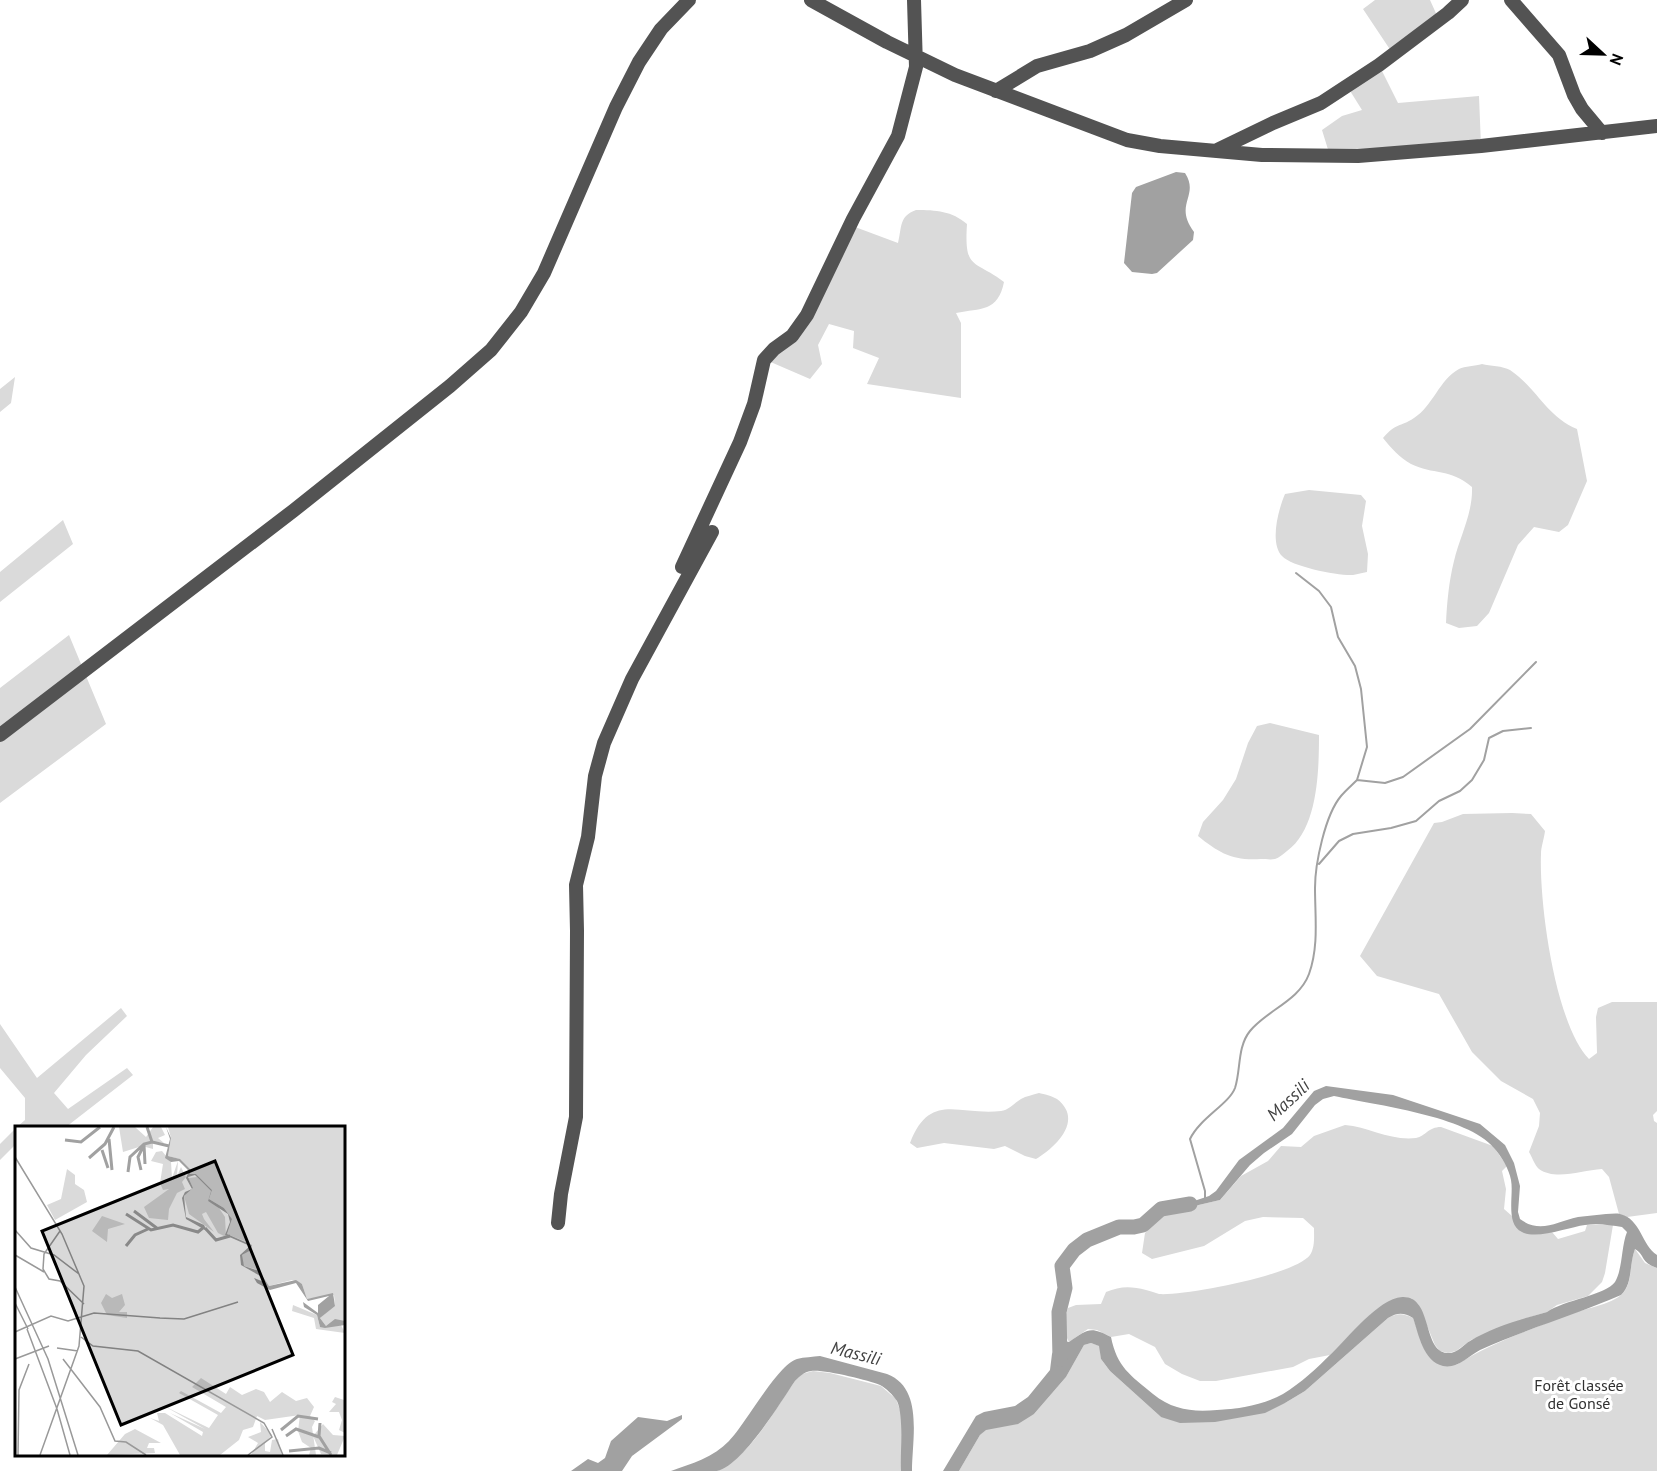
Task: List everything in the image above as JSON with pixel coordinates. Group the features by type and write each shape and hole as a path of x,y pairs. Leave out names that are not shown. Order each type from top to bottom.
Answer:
{"street":[{"path":"0,735 302,504 450,386 491,350 521,312 544,273 616,107 639,62 661,29 689,0"},
{"path":"811,0 887,42 956,75 1127,140 1160,146 1262,155 1387,154 1657,126"},
{"path":"664,608 740,442 754,404 764,360 774,349 792,336 807,315 853,219 898,136 916,67 914,0"},
{"path":"996,91 1037,66 1090,51 1126,35 1186,0"},
{"path":"1213,152 1273,123 1321,104 1379,65 1462,0"},
{"path":"1511,0 1559,55 1574,95 1582,109 1602,133"},
{"path":"558,1223 561,1194 576,1117 575,1015 578,931 576,885 588,837 595,776 604,743 632,679 712,531"}],"green space":[{"path":"1375,0 1430,0 1439,20 1393,54 1363,9"},
{"path":"1379,65 1398,103 1479,96 1481,146 1330,156 1322,130 1342,116 1362,110 1347,86"},
{"path":"916,210 943,212 956,216 967,224 966,239 969,257 978,266 1004,282 993,304 981,309 956,313 961,323 961,398 867,384 879,358 853,348 854,331 829,324 818,345 822,364 810,379 766,360 788,340 847,224 898,243 904,219"},
{"path":"1482,364 1510,370 1528,385 1557,417 1577,429 1587,481 1568,525 1559,532 1534,527 1518,545 1489,613 1477,626 1459,628 1446,623 1448,599 1454,561 1472,497 1472,487 1449,474 1411,464 1383,438 1395,427 1421,413 1452,374 1461,368"},
{"path":"15,377 11,403 0,412 0,389"},
{"path":"1309,490 1361,495 1366,501 1362,526 1368,554 1367,572 1346,575 1327,572 1295,564 1282,556 1278,550 1276,534 1278,516 1285,494"},
{"path":"63,520 73,544 0,602 0,572"},
{"path":"69,635 106,724 0,803 0,688"},
{"path":"1270,723 1319,735 1315,798 1305,829 1287,851 1278,858 1242,859 1227,855 1198,836 1203,822 1223,800 1236,779 1248,743 1257,726"},
{"path":"1463,814 1531,814 1545,831 1541,851 1541,875 1546,931 1558,992 1567,1019 1577,1042 1589,1059 1597,1053 1598,1008 1612,1002 1657,1002 1657,1111 1653,1115 1657,1123 1657,1213 1627,1217 1619,1214 1609,1177 1602,1169 1561,1175 1539,1169 1529,1152 1539,1126 1540,1113 1533,1099 1501,1081 1472,1052 1439,994 1377,976 1360,956 1434,823"},
{"path":"121,1008 127,1016 86,1055 54,1093 68,1109 127,1068 133,1075 67,1126 18,1126 25,1120 25,1098 0,1068 0,1024 37,1078"},
{"path":"1039,1093 1057,1099 1065,1107 1068,1116 1064,1132 1059,1140 1036,1159 1005,1146 994,1149 944,1143 917,1148 910,1143 918,1127 927,1117 937,1111 947,1109 1001,1111 1023,1098"},
{"path":"1345,1125 1397,1138 1416,1138 1433,1128 1441,1127 1493,1146 1507,1166 1502,1171 1506,1189 1504,1209 1512,1216 1517,1227 1536,1234 1552,1232 1558,1239 1585,1231 1587,1225 1613,1225 1602,1282 1588,1296 1557,1305 1547,1312 1471,1340 1456,1351 1448,1353 1440,1351 1435,1345 1418,1304 1411,1298 1402,1297 1370,1315 1330,1355 1309,1359 1293,1367 1216,1381 1200,1381 1182,1374 1165,1364 1155,1347 1129,1334 1111,1337 1097,1330 1088,1329 1069,1342 1064,1325 1068,1308 1076,1305 1101,1304 1106,1292 1111,1290 1130,1287 1159,1294 1172,1294 1214,1288 1284,1270 1310,1255 1314,1228 1303,1218 1263,1217 1245,1221 1204,1246 1152,1259 1142,1253 1145,1233 1159,1218 1173,1211 1220,1200 1241,1176 1268,1161 1281,1146 1301,1147 1314,1136"},
{"path":"15,1129 15,1145 0,1160 0,1144"},
{"name":"Forêt classée de Gonsé","path":"1635,1249 1645,1263 1657,1268 1657,1471 959,1471 980,1435 986,1429 1034,1414 1066,1377 1084,1345 1091,1343 1100,1346 1101,1359 1110,1371 1161,1417 1285,1403 1305,1391 1388,1318 1395,1315 1403,1314 1413,1318 1425,1351 1456,1365 1482,1350 1524,1332 1612,1301 1626,1289"},
{"path":"813,1371 881,1386 896,1399 901,1413 901,1471 717,1471 730,1463 752,1443 795,1381 802,1374"}],"shaded area":[{"path":"1176,172 1185,173 1189,181 1186,214 1194,232 1193,240 1157,273 1132,272 1124,263 1132,193 1136,187"},
{"path":"1326,1086 1393,1095 1480,1124 1505,1145 1514,1163 1520,1186 1518,1212 1520,1219 1534,1226 1541,1226 1578,1217 1620,1214 1633,1221 1648,1246 1657,1255 1657,1268 1645,1261 1635,1249 1629,1280 1621,1295 1497,1342 1453,1366 1436,1363 1426,1353 1413,1318 1403,1314 1394,1315 1305,1391 1285,1403 1265,1413 1215,1422 1180,1423 1161,1417 1110,1371 1101,1359 1099,1346 1091,1343 1084,1345 1066,1377 1034,1414 1018,1424 986,1430 980,1435 959,1471 943,1471 976,1416 984,1412 1015,1406 1028,1397 1050,1370 1052,1354 1059,1340 1069,1342 1089,1330 1111,1337 1117,1356 1126,1370 1160,1399 1175,1407 1208,1411 1259,1404 1290,1390 1321,1364 1374,1311 1393,1299 1402,1297 1412,1299 1419,1305 1434,1343 1439,1350 1451,1353 1488,1332 1594,1294 1610,1287 1615,1282 1627,1232 1622,1227 1594,1224 1536,1235 1522,1232 1517,1228 1512,1216 1512,1186 1507,1167 1494,1148 1481,1137 1464,1128 1420,1113 1334,1096 1323,1099 1315,1105 1292,1134 1250,1165 1220,1200 1173,1211 1167,1205 1194,1201 1216,1191 1239,1160 1283,1128 1314,1091"},
{"path":"820,1356 887,1374 899,1381 907,1391 911,1402 914,1430 912,1471 901,1471 899,1408 891,1394 882,1386 874,1383 846,1375 811,1371 806,1372 795,1381 749,1446 727,1466 717,1471 671,1471 702,1459 723,1447 736,1433 780,1372 797,1359"},
{"path":"682,1415 682,1419 632,1456 622,1471 571,1471 588,1459 598,1463 605,1458 611,1441 638,1417 667,1421"}],"waterway":[{"path":"1296,573 1319,591 1331,607 1338,637 1355,666 1361,689 1367,747 1357,780"},
{"path":"1205,1198 1190,1139 1200,1124 1232,1094 1237,1081 1243,1044 1250,1031 1298,991 1309,974 1315,942 1317,866 1322,840 1335,804 1357,780 1385,783 1403,777 1470,729 1536,662"},
{"path":"1319,864 1339,841 1353,834 1391,828 1416,821 1439,801 1460,791 1472,780 1484,760 1489,738 1503,731 1531,728"},
{"name":"Massili","path":"1060,1359 1059,1312 1065,1288 1062,1266 1074,1250 1087,1240 1119,1227 1143,1225 1161,1209 1190,1204"}]}
